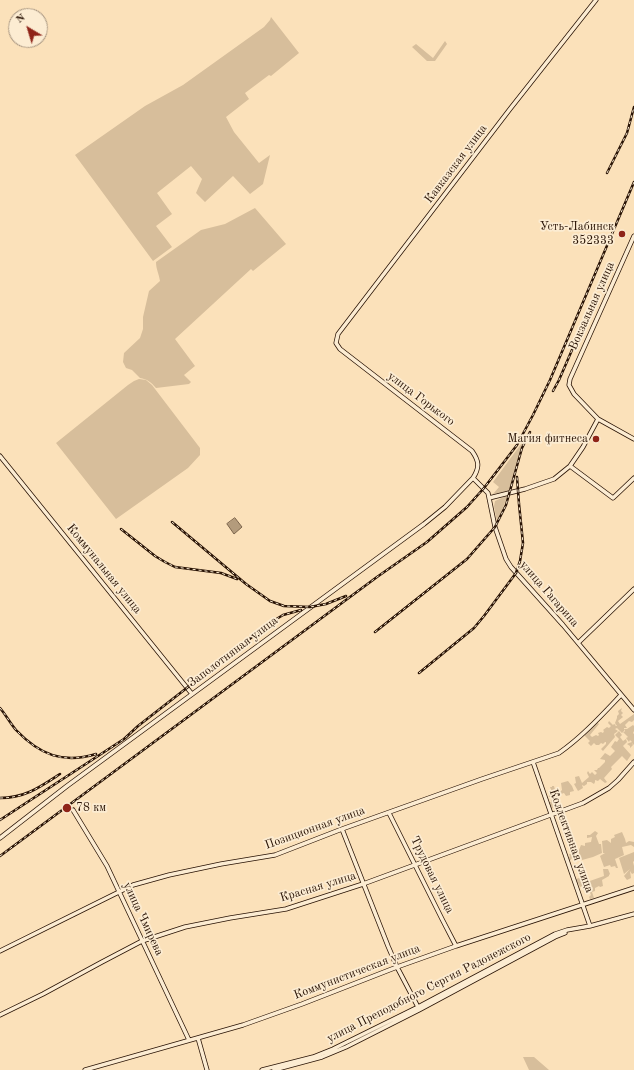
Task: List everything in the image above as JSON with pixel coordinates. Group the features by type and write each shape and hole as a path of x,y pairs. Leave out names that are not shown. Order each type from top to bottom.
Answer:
{"street":[{"name":"Кавказская улица","path":"336,343 338,334 510,109 596,0"},
{"name":"Вокзальная улица","path":"598,419 574,394 570,384 570,379 634,236"},
{"name":"улица Горького","path":"336,343 340,349 472,451 478,464 473,478"},
{"path":"489,498 525,489 554,479 570,466 583,447 598,419 634,439"},
{"name":"Коммунальная улица","path":"0,456 192,694"},
{"path":"570,466 613,498 634,478"},
{"name":"улица Гагарина","path":"473,478 488,493 495,527 506,559 511,567 578,643 634,710"},
{"name":"Заполотняная улица","path":"0,838 67,786 424,524 445,507 473,478"},
{"path":"578,643 634,589"},
{"name":"Позиционная улица","path":"0,951 119,891 145,881 169,874 276,855 389,812 559,753 593,723 621,695"},
{"name":"Коллективная улица","path":"533,762 590,926"},
{"name":"Красная улица","path":"0,1014 43,994 142,941 185,927 286,909 363,884 583,803 609,788 634,762"},
{"name":"улица Чмирева","path":"73,810 100,854 119,891 189,1040"},
{"name":"Трудовая улица","path":"389,812 456,946"},
{"path":"342,829 397,967 418,1007"},
{"name":"Коммунистическая улица","path":"86,1070 243,1024 302,1004 456,946 634,888"},
{"name":"улица Преподобного Сергия Радонежского","path":"262,1070 313,1057 333,1049 418,1007 555,934 634,914"},
{"name":"улица Преподобного Сергия Радонежского","path":"274,1070 322,1057 346,1047 419,1010 555,937 581,928"},
{"path":"198,1038 207,1070"}],"shaded area":[{"path":"271,17 299,53 271,76 269,75 245,93 249,99 226,117 234,132 259,163 270,155 263,184 250,194 233,176 205,202 196,193 202,179 191,166 157,193 172,214 156,226 172,247 153,261 75,155 145,106 183,85 264,27"},
{"path":"445,41 447,44 435,61 427,61 412,47 416,44 433,58"},
{"path":"255,208 286,244 253,271 251,269 175,339 195,366 184,375 191,382 189,384 156,388 149,381 140,378 132,370 126,368 123,362 124,353 140,338 143,329 143,317 149,291 160,281 156,262 201,230 225,224"},
{"path":"139,379 146,380 152,385 200,448 200,455 188,468 116,519 56,443 128,385"},
{"path":"524,440 509,491 493,494 499,487 493,482"},
{"path":"508,495 497,522 494,506 495,501"},
{"path":"235,518 242,527 234,534 227,524"},
{"path":"622,708 621,711 623,713 621,715 623,717 618,721 620,724 634,714 634,720 632,722 629,721 625,725 627,728 624,728 622,733 617,728 615,729 618,731 614,734 615,737 603,751 601,749 606,742 599,745 594,743 591,746 588,743 590,741 584,735 595,724 597,724 597,722 599,724 590,735 592,737 596,735 598,736 598,733 603,733 603,730 607,727 609,728 611,726 608,723 609,721 613,725 614,724 617,726 615,723 619,714 618,711"},
{"path":"633,725 634,745 632,743 633,745 630,748 627,744 632,742 630,740 629,742 626,738 628,737 623,733 625,731 624,729 627,729"},
{"path":"619,731 622,735 620,737 623,741 626,739 627,742 623,746 631,755 627,761 622,756 611,767 612,769 604,778 607,782 605,783 600,779 598,781 595,780 594,784 587,782 584,786 582,785 583,788 578,791 574,784 576,783 575,777 579,776 582,783 589,777 587,773 588,771 590,774 592,772 595,775 597,773 594,770 597,770 605,762 605,760 600,759 605,753 610,756 615,751 611,747 615,741 617,742 619,739 615,735"},
{"path":"568,781 574,791 570,792 570,795 566,796 564,793 558,795 559,800 556,802 554,799 552,802 553,808 551,809 551,807 549,807 549,802 551,802 554,798 549,797 549,794 552,792 550,787 554,786 557,792 561,791 561,783"},
{"path":"595,831 598,833 596,836 599,844 601,844 602,853 582,860 576,856 569,862 569,854 578,852 579,854 581,845 585,846 585,843 591,842 592,837 587,838 587,835 590,835"},
{"path":"622,832 626,843 629,841 634,842 634,847 631,845 622,847 624,855 615,859 618,868 615,866 611,867 610,865 604,867 600,856 605,853 603,853 602,841 607,840 611,843 611,839 615,837 614,835"},
{"path":"634,852 634,873 632,874 630,871 631,878 627,880 624,876 630,869 624,874 619,858"},
{"path":"603,869 608,869 610,874 602,880 603,886 595,888 595,891 592,892 594,898 590,899 589,897 591,895 587,885 580,887 578,883 577,884 576,879 585,876 587,882 604,876"},
{"path":"523,1057 534,1057 549,1070 529,1070"}],"railway":[{"path":"607,173 627,133 634,107"},
{"path":"0,856 377,577 427,542 467,507 484,488 517,445 533,415 550,380 634,182"},
{"path":"553,391 588,313"},
{"path":"375,632 467,559 495,527 506,505 522,448 530,432"},
{"path":"419,673 474,628 516,573 523,543 517,477"},
{"path":"172,522 246,584 270,601 284,606 310,607 326,604 346,596"},
{"path":"121,529 155,556 175,567 221,573 237,579"},
{"path":"0,820 124,739 138,726 270,623 283,615 301,610"},
{"path":"0,708 16,730 25,739 43,751 53,755 73,758 96,754"},
{"path":"0,798 9,798 25,794 60,774"}],"place":[{"name":"Усть-Лабинск 352333","path":"622,234"},
{"name":"Магия фитнеса","path":"596,439"},
{"name":"78 км","path":"67,808"}]}
